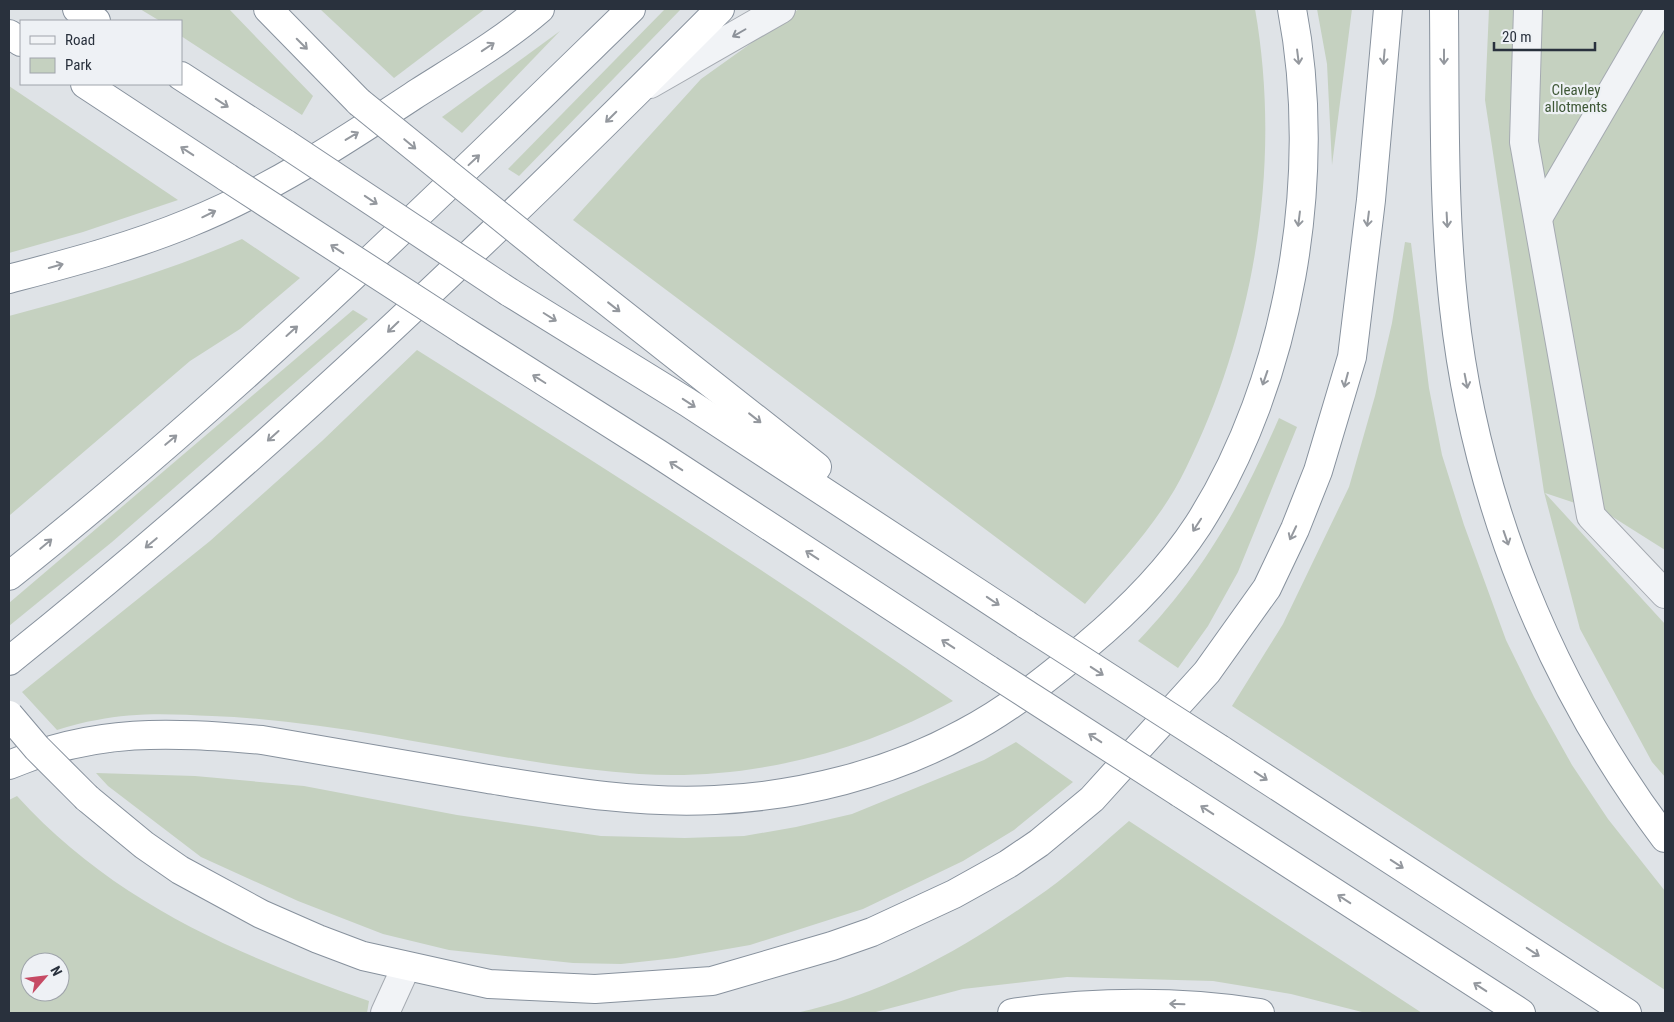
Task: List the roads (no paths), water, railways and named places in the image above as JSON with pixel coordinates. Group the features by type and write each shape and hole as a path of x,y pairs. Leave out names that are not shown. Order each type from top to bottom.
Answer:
{"highway":[{"path":"77,9 94,20"},
{"path":"268,9 359,102 548,255 958,578"},
{"path":"9,279 126,246 190,223 272,183 360,131 520,26 540,9"},
{"path":"9,576 176,436 313,312 631,9"},
{"path":"9,661 214,489 370,349 639,90 720,9"},
{"path":"9,765 61,748 114,735 155,733 262,740 591,796 647,801 715,800 822,786 918,755 964,734 1052,674 1111,625 1172,560 1197,526 1222,483 1267,375 1281,323 1300,216 1304,159 1303,93 1292,9"},
{"path":"9,715 37,748 87,798 144,845 180,870 261,914 363,956 489,984 561,987 650,986 712,980 832,946 872,932 954,894 1008,864 1039,843 1092,798 1207,672 1267,588 1296,529 1318,471 1352,357 1371,200 1388,9"},
{"path":"1444,9 1447,221 1454,309 1464,374 1490,488 1532,608 1553,656 1602,745 1665,838"},
{"path":"9,34 20,41"},
{"path":"182,77 509,292 687,402 1627,1013"},
{"path":"87,85 1521,1013"},
{"path":"1012,1013 1109,1003 1208,1005 1260,1013"}],"lane":[{"path":"639,90 781,9"},
{"path":"1528,9 1524,142 1591,516 1665,594"},
{"path":"1538,218 1660,9"},
{"path":"384,1013 406,967"}],"park label":[{"name":"Cleavley allotments","path":"1576,98"}]}
